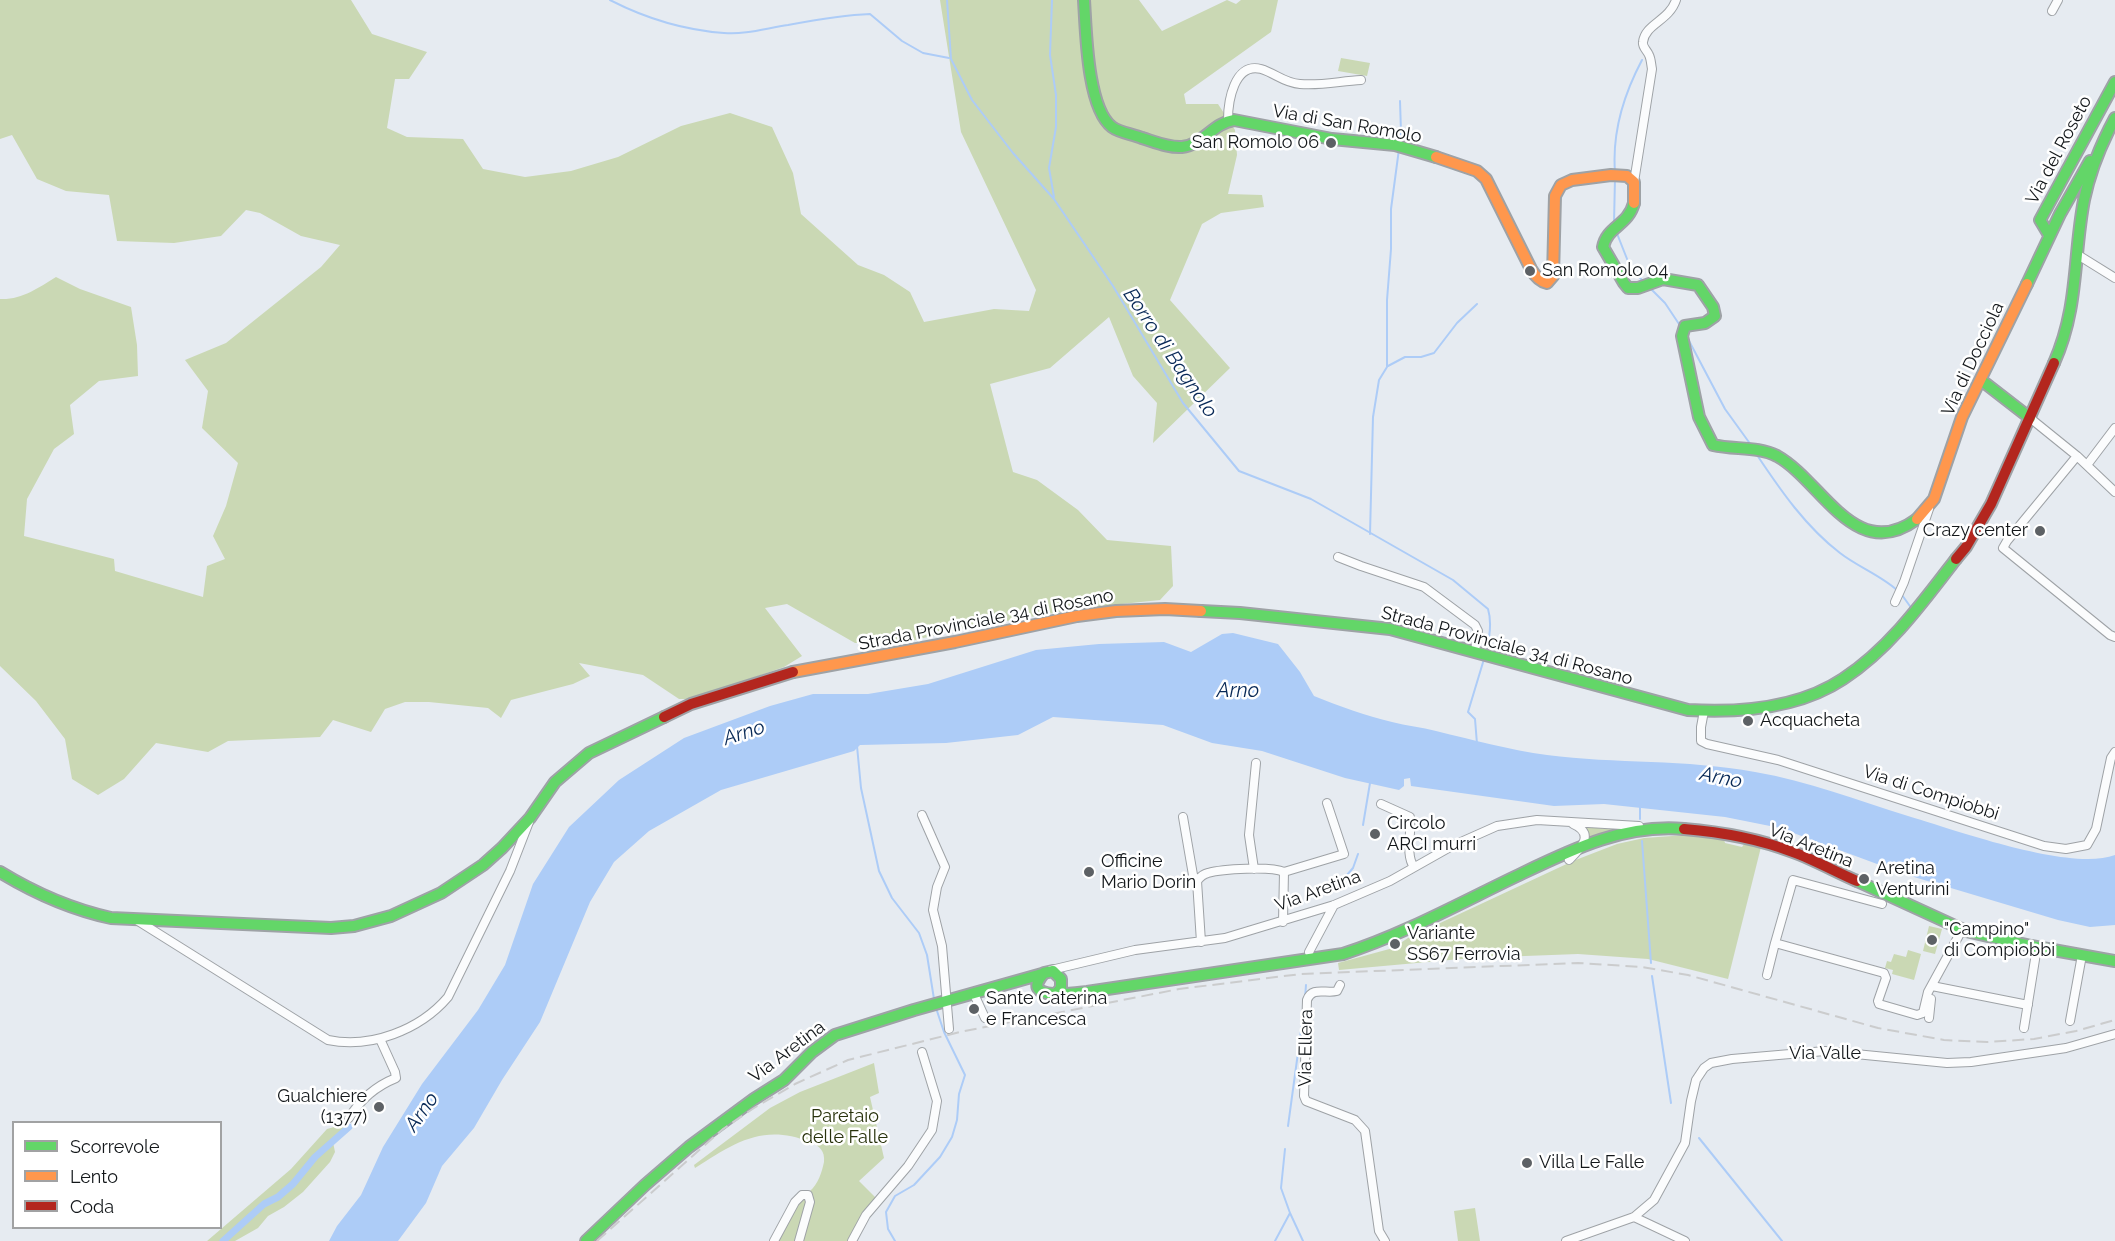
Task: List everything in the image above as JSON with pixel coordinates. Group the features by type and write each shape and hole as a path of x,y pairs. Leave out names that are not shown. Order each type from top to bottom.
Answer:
{"main road":[{"path":"1084,0 1096,100 1102,116 1113,127 1153,141 1183,147 1195,143 1217,125 1228,120"},
{"name":"Via del Roseto","path":"2049,235 2040,220 2115,82"},
{"name":"Strada Provinciale 34 di Rosano","path":"0,872 58,905 111,918 331,928 354,926 391,916 441,893 483,865 530,818 555,782 589,753 691,704 784,674 955,642 1077,616 1116,611 1165,609 1240,613 1390,630 1475,651 1670,706 1704,711 1751,709 1799,699 1842,680 1883,647 1920,606 1966,547 1991,504 2060,350 2072,309 2084,201 2094,163 2115,118"},
{"name":"Via di San Romolo","path":"1228,120 1332,139 1395,145 1477,171 1486,179 1531,270 1535,276 1547,283 1553,276 1555,196 1561,185 1572,180 1616,175 1627,176 1634,182"},
{"name":"Via di Docciola","path":"1930,505 1961,418 2049,235 2076,183 2103,140"},
{"path":"1634,182 1635,199 1629,216 1604,238 1604,247 1619,277 1628,288 1638,288 1663,279 1698,285 1713,307 1715,316 1705,323 1685,326 1682,336 1699,417 1713,445 1775,455 1808,479 1840,514 1858,528 1876,532 1898,531 1910,526 1930,505"},
{"path":"1981,380 2030,418"},
{"path":"1377,943 1583,845 1626,832 1665,828"},
{"name":"Via Aretina","path":"1665,828 1736,836 1766,843 1793,852 1963,930 2037,947 2115,961"},
{"path":"1018,981 1033,985 1047,995 1087,992 1343,954 1408,933 1569,860 1623,839 1686,830"},
{"path":"1040,989 1038,982 1046,973 1057,973 1062,980 1077,991 1087,992"},
{"name":"Via Aretina","path":"586,1241 689,1147 784,1080 812,1052 835,1035 914,1010 948,1005 969,995 1046,973"},
{"path":"1056,994 1061,988 1062,980"}],"street":[{"path":"1634,182 1652,69 1650,56 1643,46 1643,40 1650,27 1668,16 1676,0"},
{"path":"2052,11 2058,0"},
{"path":"1228,120 1228,106 1234,84 1240,76 1252,68 1260,69 1282,80 1300,84 1361,80"},
{"path":"2078,255 2115,278"},
{"path":"2030,418 2077,456 2115,492"},
{"path":"2087,465 2115,428"},
{"path":"2077,456 2007,541 2004,548 2115,637"},
{"name":"Via di Docciola","path":"1895,602 1930,505"},
{"path":"1338,556 1361,567 1424,587 1442,598 1475,625 1478,631 1475,651"},
{"name":"Via di Compiobbi","path":"1704,711 1701,741 1707,744 1778,760 2044,846 2066,849 2087,845 2096,829 2111,758 2115,752"},
{"path":"1254,869 1249,835 1256,763"},
{"path":"1197,881 1207,873 1254,869 1276,869 1284,872 1344,854 1327,802"},
{"path":"1381,804 1410,817 1410,861 1414,867"},
{"path":"922,815 945,867 937,887 933,910 942,946 949,1029"},
{"path":"1184,817 1193,875 1197,881 1198,925 1201,942"},
{"path":"133,919 328,1040 343,1043 380,1039 429,1015 438,1009 448,997 510,871 530,818"},
{"name":"Via Aretina","path":"1046,973 1069,965 1135,950 1225,938 1282,922 1334,905 1390,881 1452,846 1491,828 1512,823 1537,820 1665,828"},
{"path":"1566,821 1581,828 1585,838 1583,845 1569,860"},
{"path":"1282,922 1284,872"},
{"path":"1839,891 1846,877"},
{"path":"1767,975 1793,880 1882,904"},
{"name":"Via Aretina","path":"1887,889 1961,925 1963,930"},
{"path":"1310,952 1334,905"},
{"path":"1174,945 1192,936 1198,925"},
{"path":"1775,944 1883,976 1879,1004 1917,1015 1923,1013 1934,986 1963,930"},
{"path":"2024,1028 2037,947"},
{"path":"2070,1021 2082,955"},
{"path":"1062,980 1064,968 1069,965"},
{"name":"Via Ellera","path":"1340,985 1334,992 1314,991 1307,1000 1304,1096 1306,1101 1355,1120 1365,1131 1379,1231 1385,1241"},
{"path":"1934,986 2028,1005"},
{"path":"1929,1018 1934,986"},
{"path":"969,995 985,1018"},
{"name":"Via Valle","path":"1634,1217 1654,1200 1685,1143 1696,1080 1704,1068 1711,1063 1825,1051 1947,1064 2066,1048 2115,1034"},
{"path":"349,1118 357,1104 384,1083 396,1078 380,1039"},
{"path":"852,1241 866,1215 908,1166 932,1130 936,1118 937,1101 922,1052"},
{"path":"774,1241 795,1202 802,1195 808,1195 810,1202 799,1241"},
{"path":"1566,1241 1634,1217 1685,1241"}],"green space":[{"path":"0,0 351,0 372,34 427,52 409,79 395,79 387,128 407,137 463,139 483,169 525,177 571,171 618,157 681,126 730,113 772,127 793,173 801,214 858,265 884,275 910,292 924,322 994,309 1029,311 1036,290 961,132 940,0 1139,0 1162,31 1227,0 1236,4 1241,0 1278,0 1271,32 1184,94 1186,104 1218,104 1235,130 1237,155 1228,194 1262,195 1264,207 1221,213 1202,224 1170,300 1230,368 1153,443 1157,403 1133,376 1109,317 1050,368 990,384 1013,472 1037,480 1078,510 1107,540 1171,546 1173,586 1160,600 1083,608 965,628 911,641 855,643 787,604 765,608 802,656 784,667 691,699 679,699 643,675 579,663 590,676 573,684 511,700 501,718 488,708 405,702 385,709 371,732 333,720 320,737 228,741 208,752 156,743 124,779 98,795 72,779 65,739 36,701 0,666 0,299 16,298 56,277 80,289 131,307 137,345 138,376 99,381 70,405 74,434 54,449 27,499 24,536 114,559 115,571 203,597 207,566 225,559 213,536 226,506 238,463 202,428 208,391 185,360 226,343 321,267 340,245 301,236 260,213 246,210 221,236 174,243 117,241 109,195 66,191 37,179 12,135 0,139"},
{"path":"1341,58 1370,63 1367,76 1338,71"},
{"path":"1585,827 1621,830 1588,840"},
{"path":"1686,835 1724,839 1725,843 1742,847 1745,843 1761,847 1728,979 1648,959 1578,954 1472,958 1339,970 1338,963 1393,948 1408,938 1573,861 1617,844 1644,838"},
{"name":"\"Campino\" di Compiobbi","path":"1929,926 1942,929 1935,954 1923,951"},
{"path":"1908,950 1921,954 1914,980 1892,974 1893,970 1885,968 1887,961 1891,962 1894,954 1906,957"},
{"name":"Paretaio delle Falle","path":"874,1063 879,1093 870,1097 884,1158 859,1181 878,1200 852,1241 779,1241 799,1199 813,1188 821,1174 824,1155 821,1149 814,1144 793,1137 763,1135 736,1144 695,1168 694,1165 770,1108 800,1092"},
{"path":"348,1123 349,1127 333,1142 335,1152 330,1162 303,1192 268,1216 258,1228 235,1241 207,1241 291,1169 327,1129"},
{"path":"1475,1208 1480,1241 1458,1241 1454,1211"}],"water":[{"name":"Arno","path":"1233,633 1278,644 1300,672 1314,696 1382,720 1505,748 1547,755 1703,765 1755,772 1813,786 1954,830 2042,854 2095,859 2115,855 2115,925 2090,927 2058,920 1904,874 1780,828 1725,817 1604,804 1554,806 1411,786 1410,778 1404,779 1404,786 1399,790 1345,778 1262,751 1212,743 1163,725 1053,717 1018,735 946,743 860,745 854,751 721,790 649,831 614,862 590,902 540,1022 474,1128 442,1166 426,1203 398,1241 329,1241 337,1226 361,1195 383,1147 422,1084 478,1010 505,965 533,884 569,827 619,780 684,738 770,706 813,694 868,694 928,684 1036,650 1099,644 1164,642 1191,652 1222,634"}],"waterway":[{"path":"610,0 665,22 724,33 748,32 829,18 870,14 902,41 923,53 949,58"},
{"name":"Borro di Bagnolo","path":"947,0 951,59 972,100 1013,153 1054,199 1113,286 1183,403 1239,471 1311,499 1453,580 1488,609 1490,628 1487,648"},
{"path":"1052,0 1050,55 1056,95 1056,127 1049,168 1054,197"},
{"path":"1615,172 1617,128 1630,86 1642,60"},
{"path":"1399,143 1400,101"},
{"path":"1370,534 1373,417 1379,380 1387,367 1391,209 1399,149"},
{"path":"1614,223 1615,178"},
{"path":"1616,231 1631,269 1643,281"},
{"path":"1649,287 1665,303 1681,327"},
{"path":"1388,366 1405,357 1421,357 1434,353 1457,323 1477,304"},
{"path":"1687,337 1725,409 1751,445"},
{"path":"1757,455 1785,495 1816,532 1840,553 1898,591"},
{"path":"1902,595 1912,609"},
{"name":"Borro di Bagnolo","path":"1477,744 1475,719 1468,712 1484,659"},
{"path":"857,746 861,788 879,871 892,898 919,933 927,955 934,999"},
{"path":"1363,825 1370,783"},
{"path":"1640,807 1640,819"},
{"path":"1642,841 1651,963"},
{"path":"1341,882 1353,868 1358,854"},
{"path":"1652,976 1671,1103"},
{"path":"1305,998 1306,985"},
{"path":"895,1241 888,1229 886,1212 895,1196 914,1185 940,1157 952,1137 957,1120 959,1094 965,1075 944,1032 936,1008"},
{"path":"1288,1126 1303,1016"},
{"path":"223,1241 264,1204 278,1197 293,1184 315,1157 349,1127"},
{"path":"1699,1138 1782,1241"},
{"path":"1285,1149 1281,1188 1303,1241"},
{"path":"1275,1241 1290,1213"}],"railway":[{"path":"597,1241 723,1129 795,1084 848,1060 960,1032 1179,989 1301,974 1578,963 1642,967 1688,975 1878,1028 1944,1040 1987,1042 2034,1039 2076,1031 2115,1020"}],"traffic: fast":[{"path":"1084,0 1089,68 1097,103 1104,117 1112,127 1119,131 1172,147 1182,147 1196,142 1220,125 1234,120 1332,139 1395,145 1436,157"},
{"path":"2049,235 2040,220 2115,82"},
{"path":"2054,363 2068,322 2072,302 2086,189 2096,158 2115,118"},
{"path":"2027,284 2060,214 2090,161"},
{"path":"1634,203 1627,217 1609,234 1603,247 1628,288 1638,288 1663,279 1698,285 1713,307 1715,316 1705,323 1685,326 1682,336 1699,417 1713,445 1754,449 1777,456 1857,526 1875,532 1895,531 1917,519"},
{"path":"1981,380 2030,418"},
{"path":"1201,611 1390,629 1688,710 1728,711 1788,703 1826,689 1843,679 1860,667 1890,639 1956,559"},
{"path":"0,872 54,900 111,918 331,928 354,926 391,916 441,893 483,865 530,818 555,782 589,753 664,717"},
{"path":"1056,994 1061,988 1061,979 1053,971 1044,973 1038,982 1038,988 1043,992 1051,994 1061,994 1072,994 1343,954 1412,927 1581,847 1641,830 1684,829"},
{"path":"1857,881 1966,931 2031,946 2115,961"},
{"path":"586,1241 689,1147 784,1080 812,1052 835,1035 1042,974"}],"traffic: slow":[{"path":"1436,157 1477,171 1486,179 1531,269 1538,278 1547,283 1553,276 1555,196 1561,185 1572,180 1611,175 1627,176 1634,182 1634,203"},
{"path":"1917,519 1934,499 1962,417 2027,284"},
{"path":"793,672 955,642 1077,616 1116,611 1165,609 1201,611"}],"traffic: jam":[{"path":"1956,559 1966,547 1991,504 2054,363"},
{"path":"664,717 691,704 793,672"},
{"path":"1684,829 1726,834 1767,843 1801,855 1857,881"}],"place":[{"name":"San Romolo 06","path":"1331,143"},
{"name":"San Romolo 04","path":"1530,271"},
{"name":"Crazy center","path":"2040,531"},
{"name":"Acquacheta","path":"1748,721"},
{"name":"Circolo ARCI murri","path":"1375,834"},
{"name":"Officine Mario Dorin","path":"1089,872"},
{"name":"Aretina Venturini","path":"1864,879"},
{"name":"\"Campino\" di Compiobbi","path":"1932,940"},
{"name":"Variante SS67 Ferrovia","path":"1395,944"},
{"name":"Sante Caterina e Francesca","path":"974,1009"},
{"name":"Gualchiere (1377)","path":"379,1107"},
{"name":"Villa Le Falle","path":"1527,1163"}]}
